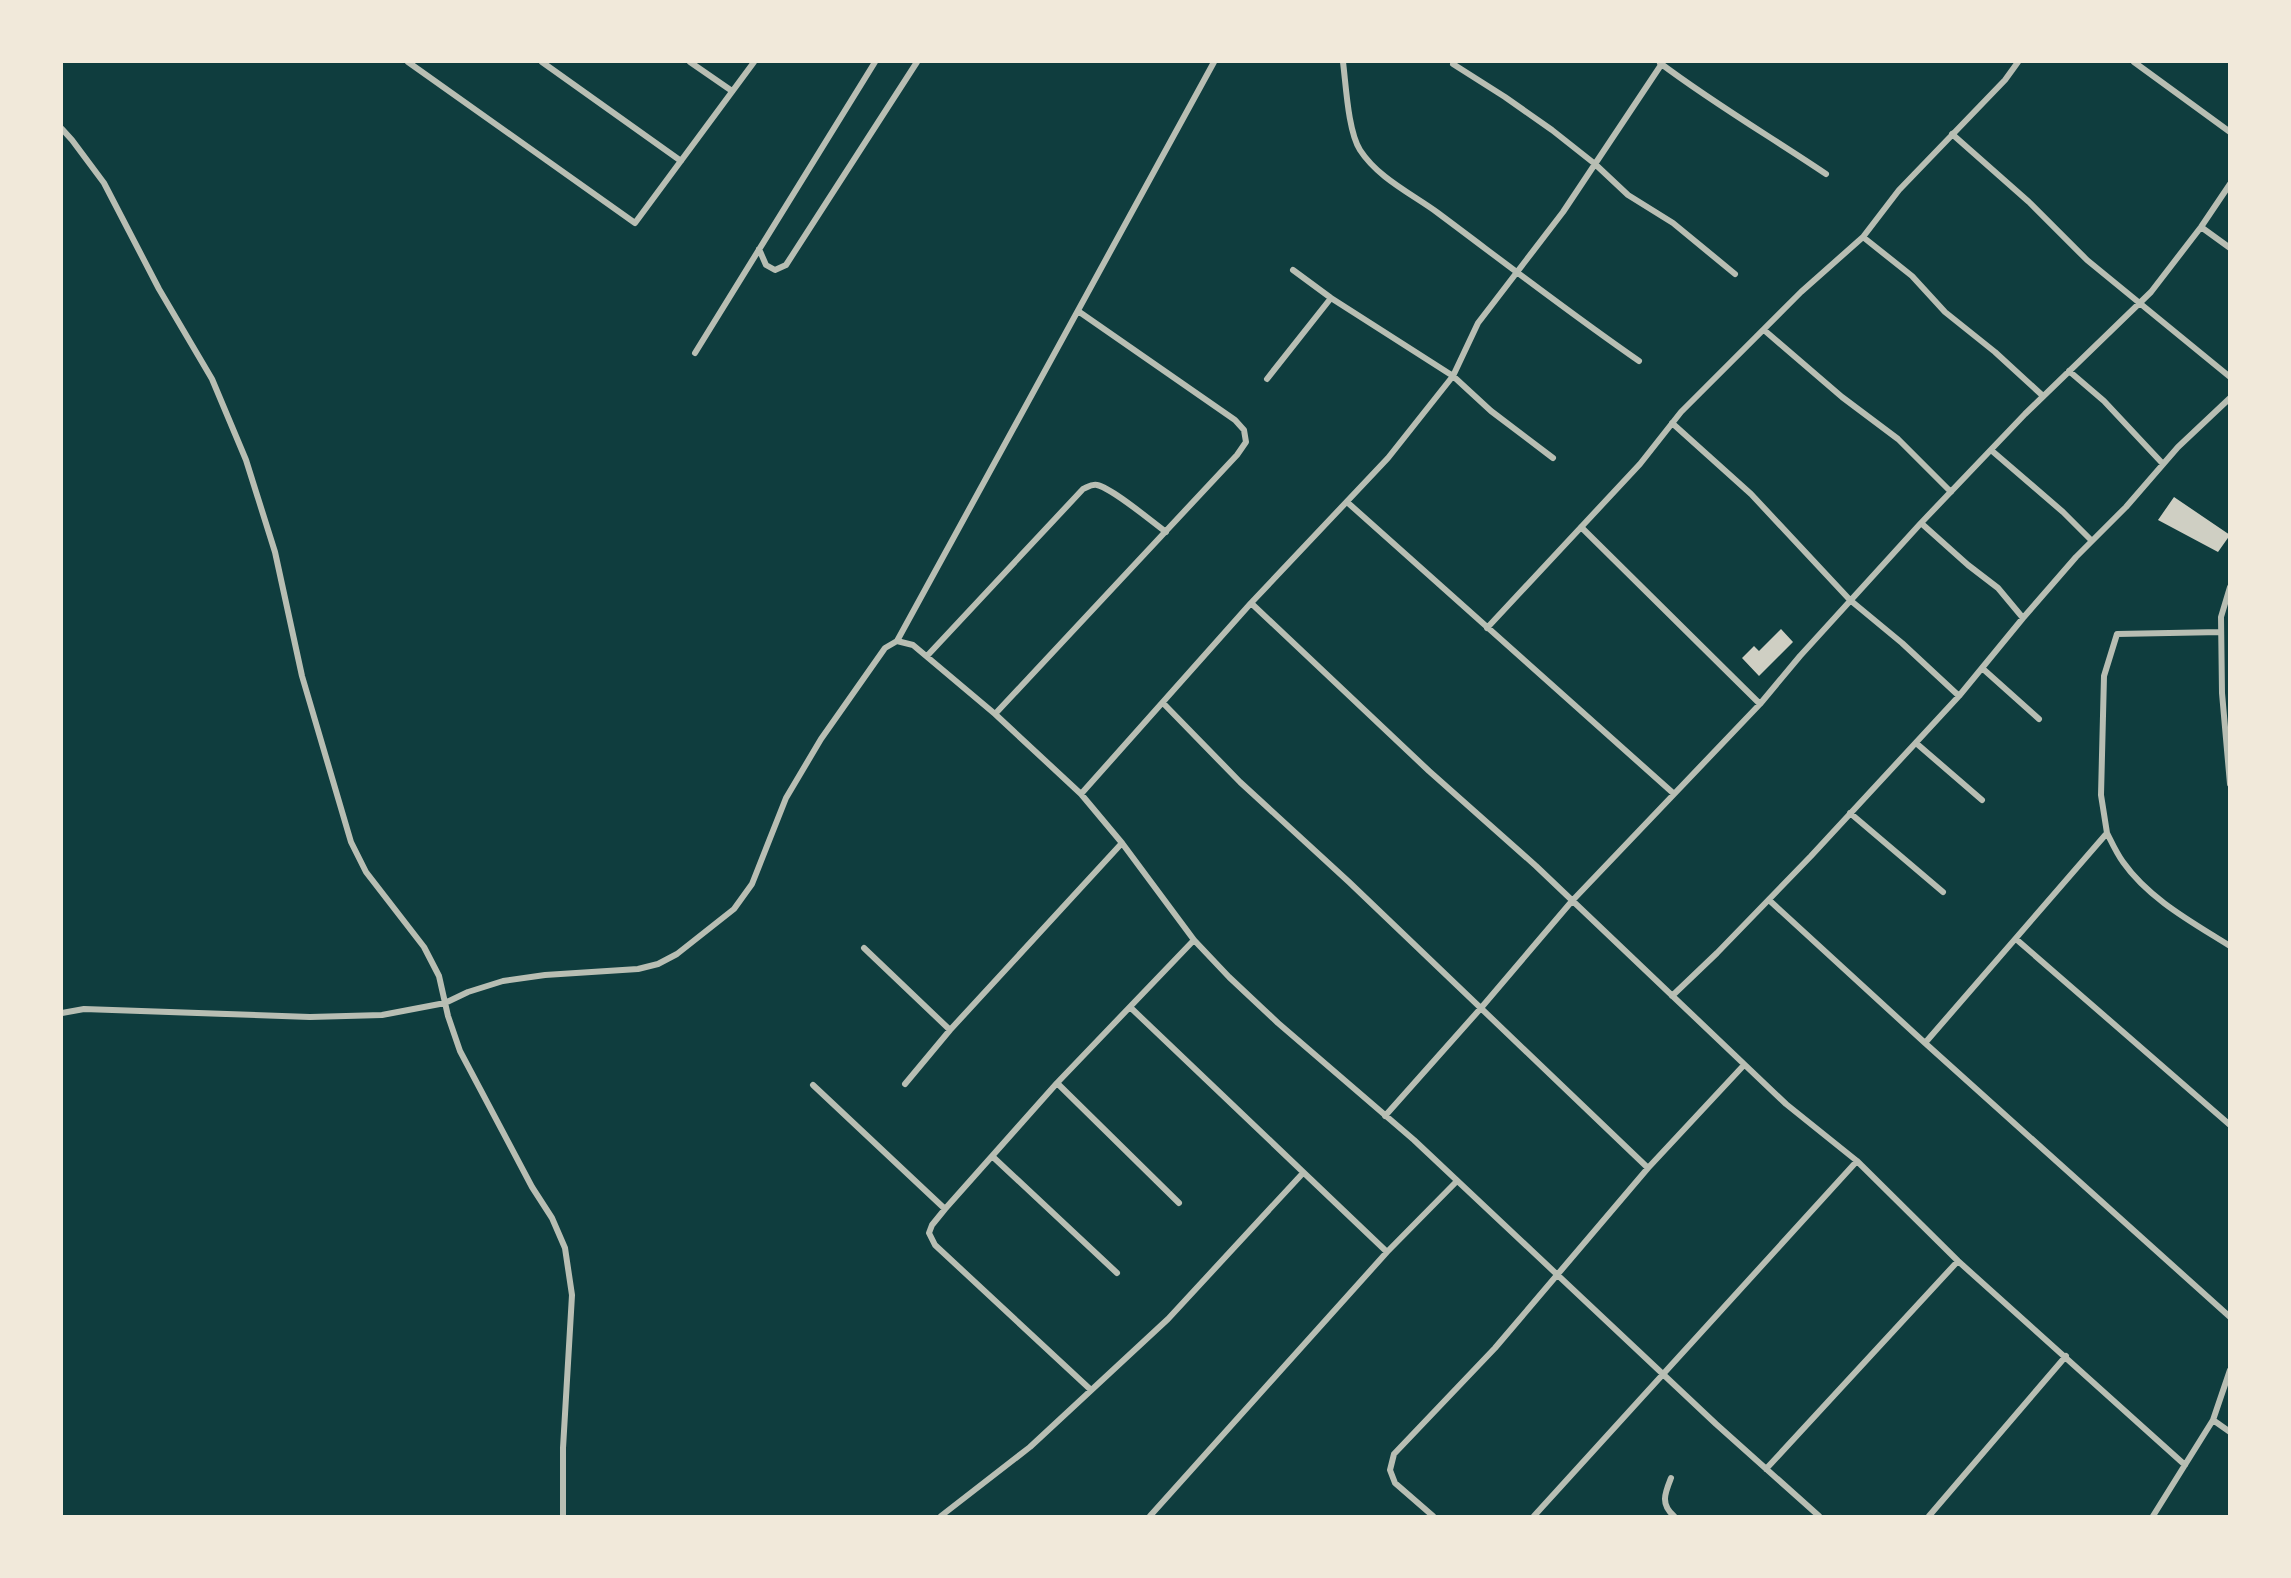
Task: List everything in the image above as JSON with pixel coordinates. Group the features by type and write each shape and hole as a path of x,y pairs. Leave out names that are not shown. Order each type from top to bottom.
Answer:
{"street":[{"path":"408,62 635,223 754,62"},
{"path":"542,62 681,161"},
{"path":"690,62 732,91"},
{"path":"695,353 876,62"},
{"path":"759,249 766,265 775,270 786,265 917,62"},
{"path":"62,1013 84,1009 310,1017 382,1015 445,1003 468,992 503,981 545,975 638,969 658,964 676,954 734,909 752,884 786,798 820,739 885,648 897,641 1214,62"},
{"path":"1342,62 1353,132 1360,150 1380,172 1518,271 1581,321 1640,361"},
{"path":"1081,794 1251,603 1388,458 1453,376 1478,323 1563,212 1660,62 1701,94 1826,174"},
{"path":"1487,628 1640,464 1672,423 1802,292 1863,237 1899,190 2006,80 2018,62"},
{"path":"2134,62 2229,132"},
{"path":"1453,64 1523,110 1595,164 1628,195 1673,223 1736,274"},
{"path":"62,129 104,183 159,290 212,379 246,460 275,552 302,676 351,842 366,872 424,947 439,976 460,1051 531,1187 552,1218 565,1248 572,1295 563,1448 563,1516"},
{"path":"1952,134 2030,202 2087,261 2229,377"},
{"path":"1385,1116 1572,901 1760,704 1800,656 1921,523 2043,396 2151,292 2201,227 2229,184"},
{"path":"2201,227 2229,248"},
{"path":"1863,237 1912,276 1945,312 1995,352 2043,396"},
{"path":"1293,270 1331,298 1453,376 1491,411 1553,458"},
{"path":"1267,379 1331,298"},
{"path":"995,714 1166,532 1237,455 1246,442 1244,430 1235,420 1078,311"},
{"path":"1764,330 1842,397 1898,439 1951,492"},
{"path":"2069,370 2104,401 2163,464"},
{"path":"1672,996 1769,900 1959,696 2023,618 2178,447 2229,398"},
{"path":"1672,423 1751,494 1850,600 1902,643 1959,696"},
{"path":"1991,450 2063,512 2092,541"},
{"path":"927,656 1083,489 1090,485 1099,486 1110,492 1166,532"},
{"path":"1347,502 1673,793"},
{"path":"1921,523 1998,588 2023,618"},
{"path":"1581,526 1760,704"},
{"path":"2229,586 2221,617 2222,693 2229,784"},
{"path":"1251,603 1429,771 1536,866 1786,1104 1857,1161 1958,1261 2185,1465"},
{"path":"2221,632 2117,634 2104,676 2101,795 2108,833 2122,862 2144,886 2181,915 2229,946"},
{"path":"897,641 914,645 995,714 1081,794 1122,843 1194,940 1229,977 1457,1181 1557,1276 1819,1516"},
{"path":"1982,668 2038,719"},
{"path":"2222,693 2229,695"},
{"path":"1163,703 1240,782 1648,1168"},
{"path":"1916,742 1982,800"},
{"path":"1850,813 1943,892"},
{"path":"1925,1043 2108,833"},
{"path":"905,1084 950,1030 1122,843"},
{"path":"1769,900 2229,1317"},
{"path":"2016,939 2229,1125"},
{"path":"1091,1390 935,1245 929,1233 945,1209 1057,1083 1194,940"},
{"path":"864,948 950,1030"},
{"path":"1131,1008 1387,1252"},
{"path":"1433,1516 1395,1483 1390,1470 1394,1454 1495,1348 1648,1168 1744,1065"},
{"path":"1057,1083 1179,1203"},
{"path":"813,1085 945,1209"},
{"path":"992,1156 1117,1273"},
{"path":"1534,1516 1857,1161"},
{"path":"940,1516 1030,1447 1168,1318 1303,1173"},
{"path":"1150,1516 1387,1252 1457,1181"},
{"path":"1766,1469 1958,1261"},
{"path":"1929,1516 2066,1356"},
{"path":"2153,1516 2213,1420 2229,1370"},
{"path":"2213,1420 2229,1432"},
{"path":"1671,1478 1663,1501 1674,1516"}],"building":[{"path":"2174,497 2230,535 2218,552 2158,520"},
{"path":"1781,629 1793,642 1759,676 1742,658 1754,646 1759,651"}]}
